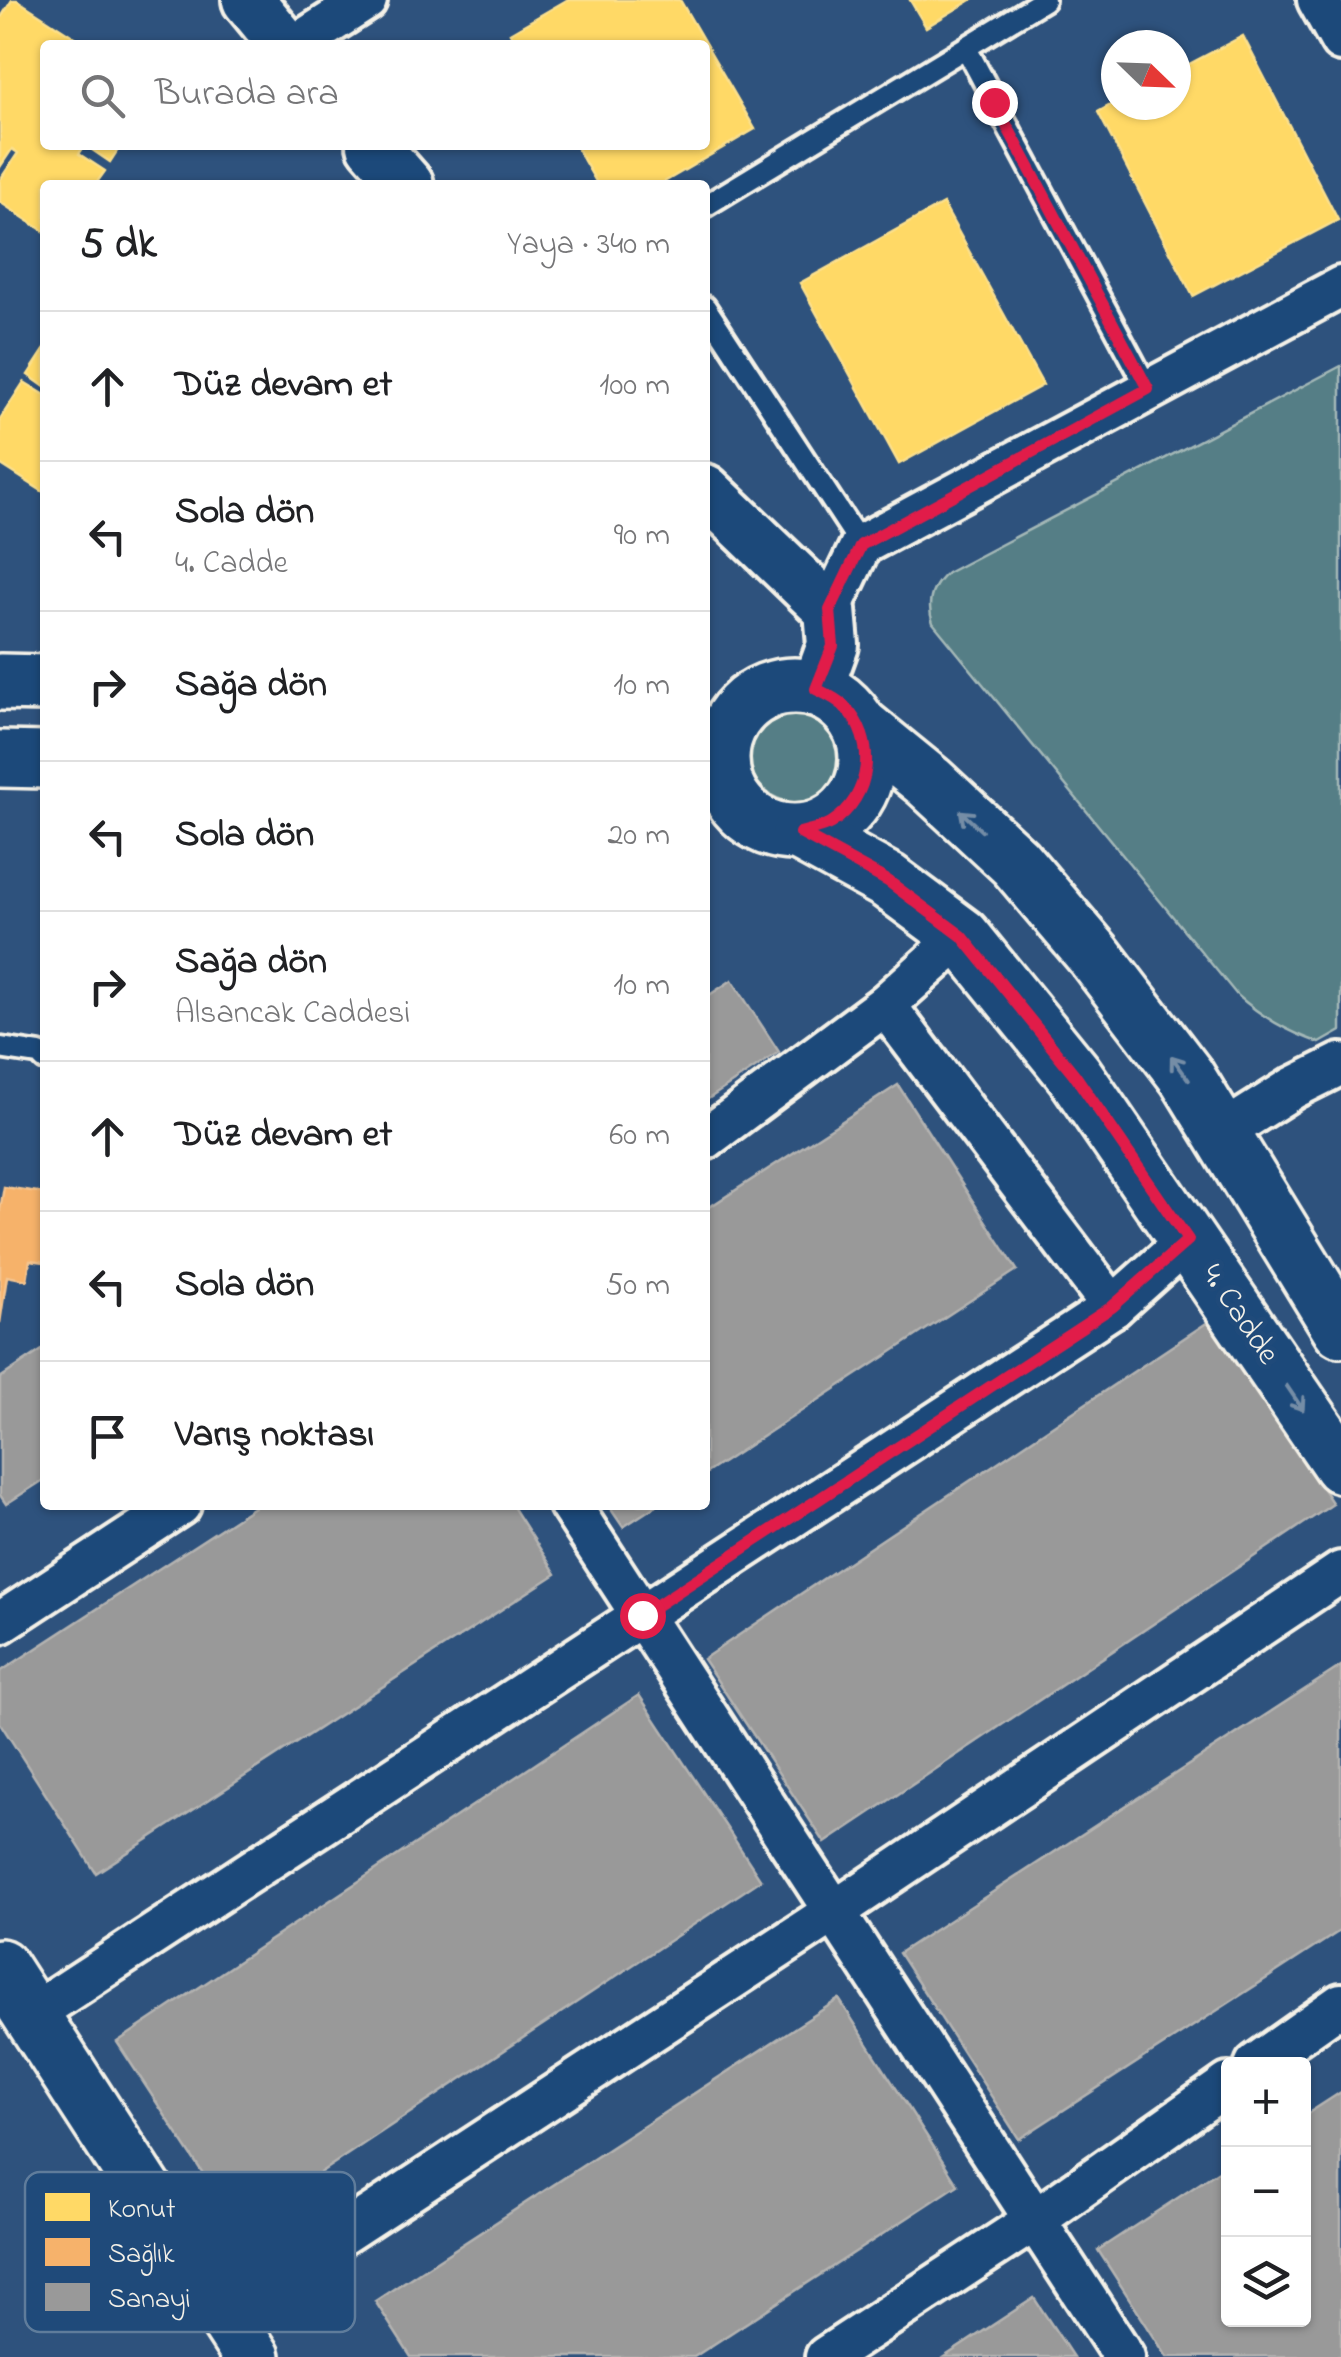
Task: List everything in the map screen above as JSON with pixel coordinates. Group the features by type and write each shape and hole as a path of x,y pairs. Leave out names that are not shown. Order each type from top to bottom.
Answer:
{"main road":[{"path":"0,682 40,683"},
{"path":"859,725 868,752 864,782 851,806 828,825 800,833 772,830 726,810 729,794 721,766 722,711 788,686 816,689 842,703 859,725 929,782 1015,862 1141,1015 1187,1077 1341,1329"},
{"path":"0,759 40,760"},
{"name":"4. Cadde","path":"800,833 888,881 962,936 1074,1074 1341,1466"},
{"path":"0,1967 132,2172"},
{"path":"235,2332 252,2357"}],"street":[{"path":"248,0 281,40"},
{"path":"304,40 366,0"},
{"path":"1318,0 1341,41"},
{"path":"377,150 404,180"},
{"path":"816,689 833,646 830,610 861,545 1341,287"},
{"path":"710,495 830,610"},
{"path":"710,1135 884,1005 962,936"},
{"path":"884,1005 1112,1307"},
{"path":"1222,1133 1293,1088 1341,1064"},
{"path":"31,2015 1112,1307 1188,1240"},
{"path":"5,1607 171,1510"},
{"path":"573,1510 1124,2357"},
{"path":"355,2225 1341,1572"},
{"path":"1266,2057 1341,2004"},
{"path":"826,2357 1035,2220 1221,2089"}],"lane":[{"path":"710,203 1044,0"},
{"path":"966,48 1148,389"},
{"path":"710,315 861,545"},
{"path":"0,1048 40,1055"}],"green space":[{"path":"1341,366 1341,1031 1320,1043 1275,1023 1236,994 933,623 930,602 937,584 947,573"},
{"path":"796,708 814,711 829,722 840,737 840,773 829,788 814,799 796,802 778,799 763,788 752,773 749,755 752,737 763,722 778,711"}],"building: Konut":[{"path":"12,0 17,0 79,40 40,40 40,150 82,150 79,154 105,171 99,180 40,180 40,229 0,202 0,180 18,153 12,149 0,167 0,19"},
{"path":"567,0 680,0 703,40 514,40 510,33"},
{"path":"910,0 971,0 926,27"},
{"path":"1243,36 1338,220 1193,296 1102,120 1191,120 1191,63"},
{"path":"710,52 755,129 668,180 595,180 578,150 710,150"},
{"path":"92,150 118,150 110,162"},
{"path":"943,204 1043,385 899,464 800,283"},
{"path":"40,357 40,383 28,375"},
{"path":"24,382 40,392 40,490 0,464 0,419"}],"building: Sağlık":[{"path":"4,1187 40,1192 40,1261 30,1260 27,1280 7,1276 0,1323 0,1210"}],"building: Sanayi":[{"path":"732,980 779,1052 710,1098 710,995"},
{"path":"898,1085 1017,1270 710,1471 710,1207"},
{"path":"1211,1320 1333,1504 825,1843 703,1659"},
{"path":"40,1351 40,1482 6,1504 0,1495 0,1378"},
{"path":"249,1510 515,1510 556,1574 96,1873 0,1723 0,1672"},
{"path":"611,1510 649,1510 623,1527"},
{"path":"1341,1666 1341,1930 1019,2139 899,1953"},
{"path":"639,1695 761,1880 321,2172 202,2172 117,2042"},
{"path":"839,1999 958,2185 694,2357 411,2357 375,2301"},
{"path":"1341,2092 1341,2356 1167,2357 1098,2250 1221,2170 1221,2327 1311,2327 1311,2111"},
{"path":"1034,2298 1073,2357 944,2357"}],"route":[{"path":"642,1615 1112,1307 1188,1240 1074,1074 962,936 888,881 800,833 828,825 851,806 864,782 868,752 859,725 842,703 816,689 833,646 830,610 861,545 1148,389 994,102"}]}
